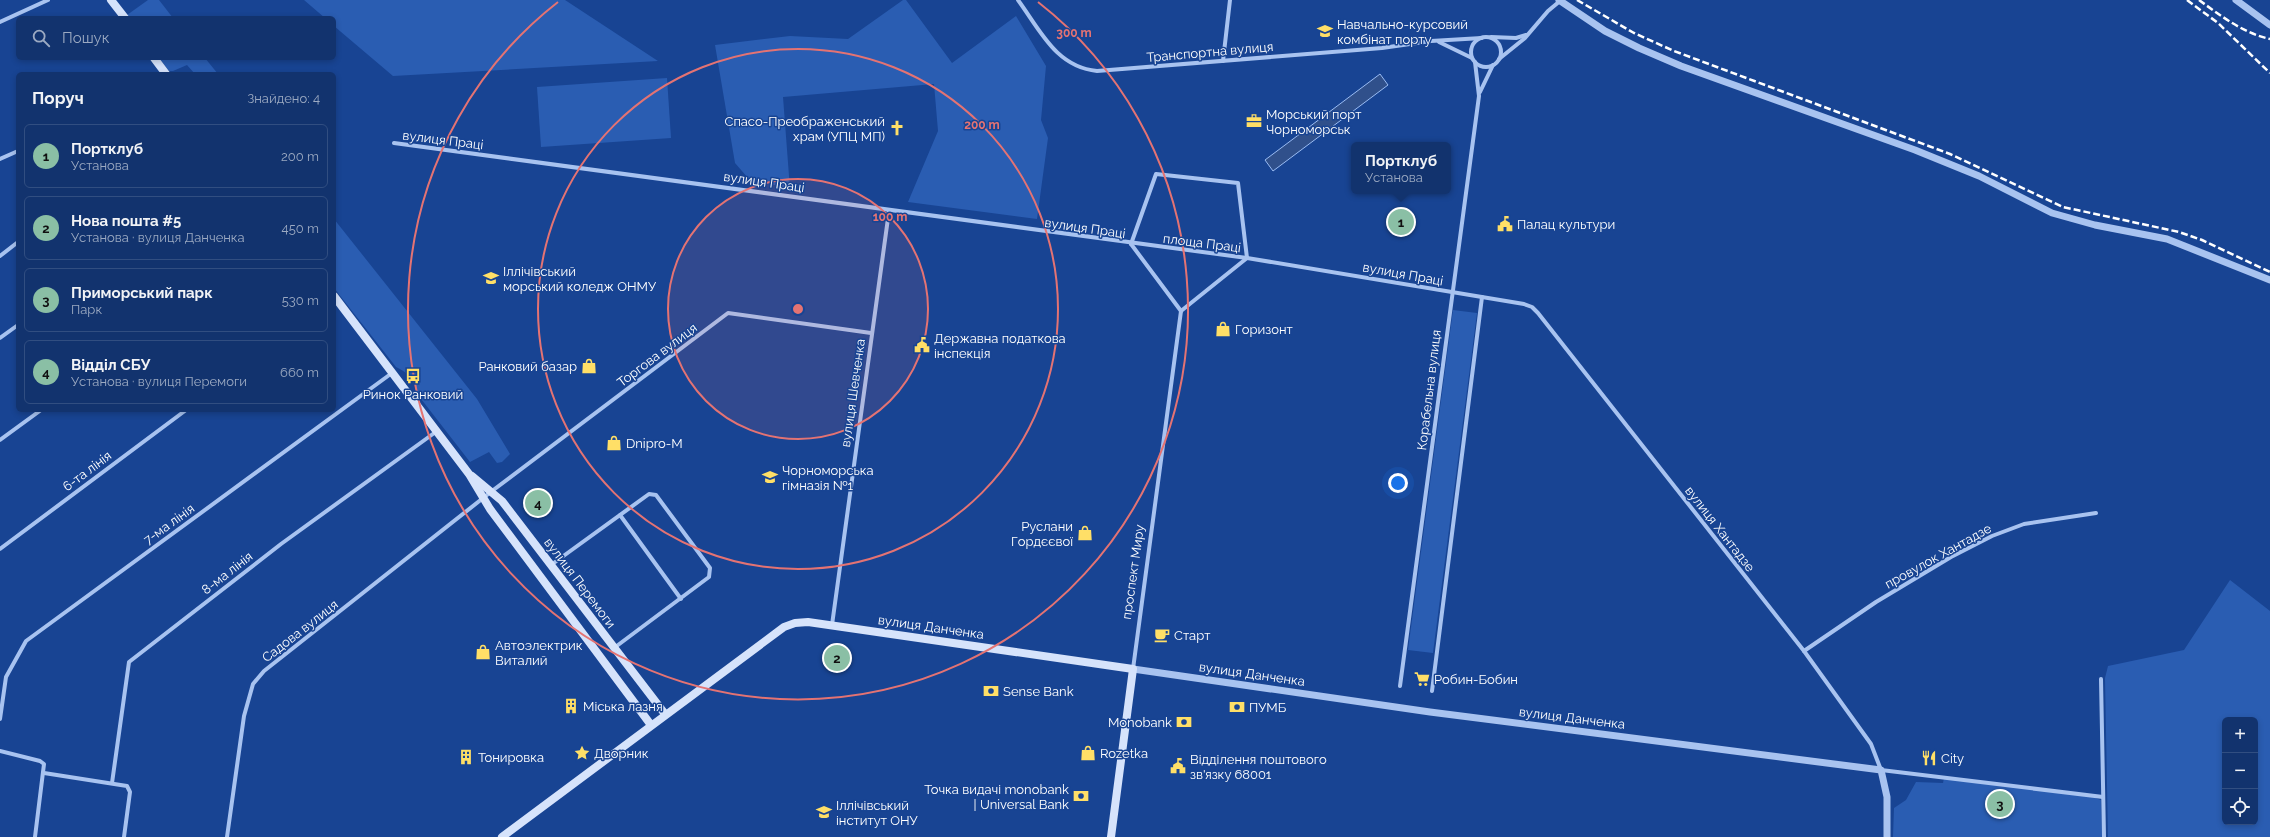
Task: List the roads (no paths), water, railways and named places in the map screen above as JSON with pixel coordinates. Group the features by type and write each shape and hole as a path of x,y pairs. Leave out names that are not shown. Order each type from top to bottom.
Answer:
{"main road":[{"path":"111,0 123,16"},
{"path":"156,60 164,72"},
{"name":"вулиця Перемоги","path":"336,299 469,474 483,500 651,725"},
{"name":"вулиця Перемоги","path":"469,474 492,491 551,565 665,714"},
{"name":"вулиця Данченка","path":"502,837 665,714 784,627 795,623 808,622 832,625 1132,668"},
{"name":"проспект Миру","path":"1110,837 1132,668"}],"street":[{"path":"0,22 48,0"},
{"name":"Транспортна вулиця","path":"1018,0 1059,55 1073,66 1084,70 1097,71 1223,61 1482,38"},
{"path":"1223,61 1230,0"},
{"path":"1435,41 1472,58 1475,62 1484,67 1493,65 1530,33 1548,10 1560,0 1605,31 1638,48 1681,66 1915,150 1979,176 2052,213 2095,225 2167,239 2270,280"},
{"path":"2236,0 2270,25"},
{"path":"1472,58 1472,47 1482,38 1516,38 1530,33"},
{"path":"1487,37 1493,39 1499,45 1500,51 1498,61"},
{"path":"1475,62 1479,96"},
{"path":"1479,96 1493,65"},
{"name":"Корабельна вулиця","path":"1400,686 1451,292 1479,96"},
{"name":"вулиця Праці","path":"394,143 731,187 889,211 1131,244"},
{"path":"0,159 16,152"},
{"path":"1181,311 1131,244 1156,174 1238,183 1247,258"},
{"name":"вулиця Шевченка","path":"832,625 889,211"},
{"path":"0,256 16,244"},
{"name":"площа Праці","path":"1131,244 1247,258"},
{"name":"вулиця Праці","path":"1247,258 1482,297 1532,307"},
{"name":"площа Праці","path":"1181,311 1247,258"},
{"path":"1432,691 1482,297"},
{"name":"вулиця Хантадзе","path":"1532,307 1804,651 1871,744 1881,770"},
{"name":"проспект Миру","path":"1132,668 1181,311"},
{"name":"Торгова вулиця","path":"483,500 492,491 728,313 871,333"},
{"path":"0,338 16,326"},
{"name":"7-ма лінія","path":"0,719 6,677 26,641 392,373"},
{"path":"0,440 38,412"},
{"name":"6-та лінія","path":"0,549 183,412"},
{"name":"8-ма лінія","path":"112,783 129,662 281,544 437,431"},
{"path":"551,565 652,493 710,568 709,577 614,648"},
{"name":"Садова вулиця","path":"227,837 244,716 253,684 264,671 483,500"},
{"name":"провулок Хантадзе","path":"1804,651 1876,602 1951,557 1992,536 2024,524 2096,513"},
{"path":"620,515 681,599"},
{"name":"вулиця Данченка","path":"1132,668 1430,712 1881,770"},
{"path":"2101,680 2104,837"},
{"path":"0,752 40,761 44,764 35,837"},
{"path":"1887,837 1887,797 1881,770 2103,797"},
{"path":"44,773 123,784 130,792 124,837"}],"railway":[{"path":"1577,0 1634,33 1674,51 1950,154 2063,207 2179,232 2202,240 2270,272"},
{"path":"2187,0 2218,23 2270,73"},
{"path":"2199,0 2241,28 2270,39"}],"place":[{"name":"Навчально-курсовий комбінат порту","path":"1325,31"},
{"name":"Морський порт Чорноморськ","path":"1254,121"},
{"name":"Спасо-Преображенський храм (УПЦ МП)","path":"897,128"},
{"name":"Портклуб","path":"1401,222"},
{"name":"Палац культури","path":"1505,224"},
{"name":"Іллічівський морський коледж ОНМУ","path":"491,278"},
{"name":"Горизонт","path":"1223,329"},
{"name":"Державна податкова інспекція","path":"922,345"},
{"name":"Ранковий базар","path":"589,366"},
{"name":"Ринок Ранковий","path":"413,376"},
{"name":"Dnipro-M","path":"614,443"},
{"name":"Чорноморська гімназія №1","path":"770,477"},
{"name":"Відділ СБУ","path":"538,503"},
{"name":"Руслани Гордєєвої","path":"1085,533"},
{"name":"Старт","path":"1162,635"},
{"name":"Автоэлектрик Виталий","path":"483,652"},
{"name":"Нова пошта #5","path":"837,658"},
{"name":"Робин-Бобин","path":"1422,679"},
{"name":"Sense Bank","path":"991,691"},
{"name":"Міська лазня","path":"571,706"},
{"name":"ПУМБ","path":"1237,707"},
{"name":"Monobank","path":"1184,722"},
{"name":"Дворник","path":"582,753"},
{"name":"Rozetka","path":"1088,753"},
{"name":"Тонировка","path":"466,757"},
{"name":"City","path":"1929,758"},
{"name":"Відділення поштового зв'язку 68001","path":"1178,766"},
{"name":"Точка видачі monobank | Universal Bank","path":"1081,796"},
{"name":"Приморський парк","path":"2000,804"},
{"name":"Іллічівський інститут ОНУ","path":"824,812"}]}
